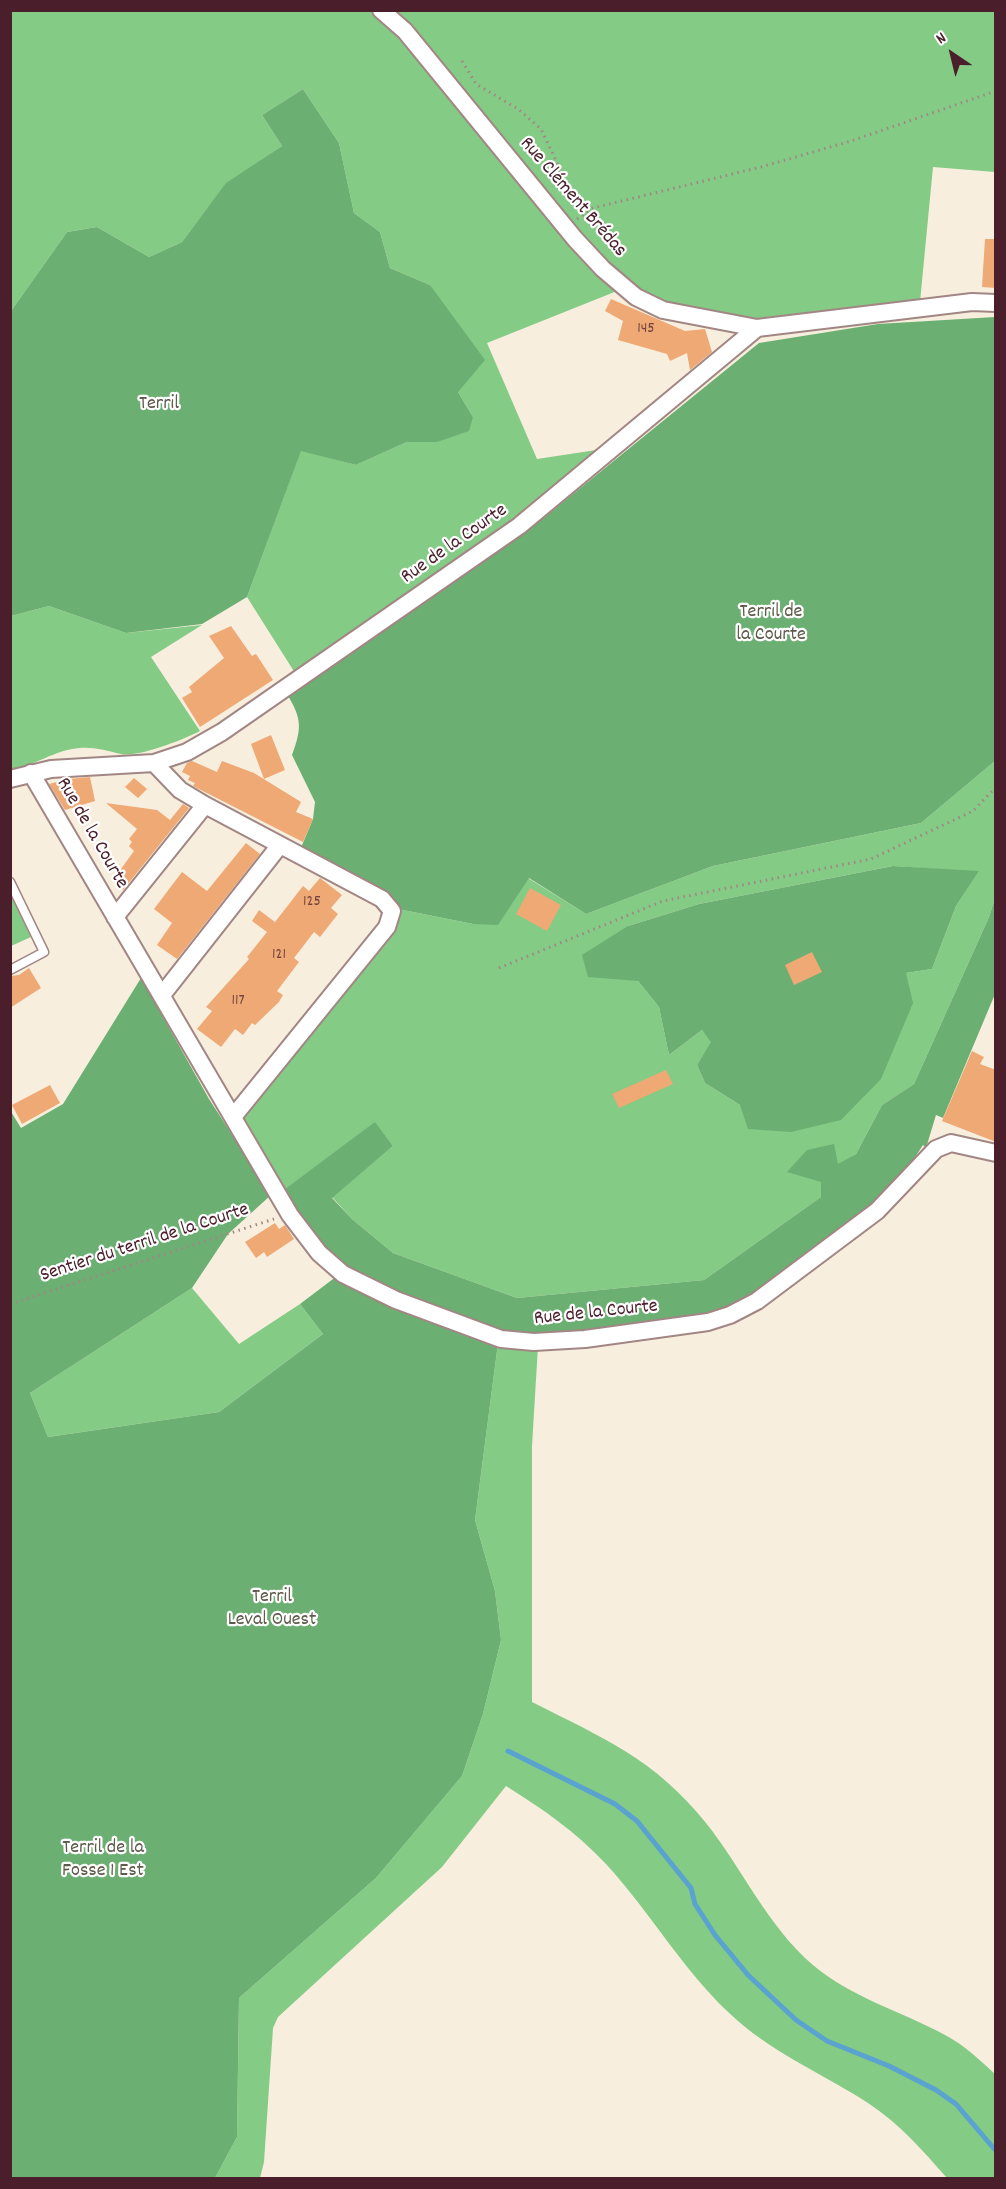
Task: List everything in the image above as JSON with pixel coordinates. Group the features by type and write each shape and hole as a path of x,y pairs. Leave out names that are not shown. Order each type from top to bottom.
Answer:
{"street":[{"name":"Rue Clément Brédas","path":"381,10 405,31 603,269 636,297 663,310 757,328 949,304 996,303"},
{"name":"Rue de la Courte","path":"10,779 51,769 154,763 188,752 222,732 519,526 757,328"},
{"path":"154,763 180,789 205,805 390,905 392,918 233,1117"},
{"name":"Rue de la Courte","path":"31,773 290,1215 319,1253 343,1274 396,1300 501,1339 534,1342 585,1339 708,1322 730,1315 757,1301 877,1211 936,1149 951,1143 996,1153"},
{"name":"Rue de la Courte","path":"115,917 205,805"},
{"path":"162,995 279,845"}],"lane":[{"path":"10,882 44,952 10,970"}],"path":[{"path":"462,61 476,84 518,109 541,129 582,215"},
{"path":"566,227 592,208 761,167 829,147 996,91"},
{"path":"500,968 663,901 871,859 973,812 996,787"},
{"name":"Sentier du terril de la Courte","path":"10,1304 290,1215"}],"green space":[{"path":"11,11 372,11 392,27 617,291 487,343 537,459 603,449 507,526 295,673 247,597 301,450 356,465 407,442 437,442 473,417 458,392 430,285 390,268 380,232 354,213 339,143 303,89 262,115 282,146 226,184 182,242 149,257 97,227 67,232 11,311"},
{"path":"391,11 995,11 995,172 933,167 920,302 768,320 740,318 671,305 640,293 609,267"},
{"name":"Terril","path":"303,89 339,143 354,213 380,232 390,268 430,285 485,360 458,392 473,417 469,431 437,442 407,442 356,465 301,451 247,597 202,624 126,633 49,606 11,616 11,311 67,232 97,227 149,257 182,242 226,183 282,146 262,115"},
{"name":"Terril de la Courte","path":"995,317 995,761 921,823 713,866 586,914 529,878 498,925 473,924 398,909 300,850 313,819 315,802 292,755 298,738 299,724 296,710 287,694 525,533 759,343 878,324"},
{"path":"49,606 126,633 202,625 151,657 200,731 173,743 138,753 121,754 91,748 71,749 11,772 11,616"},
{"path":"995,761 995,898 989,917 914,1084 882,1105 856,1154 838,1165 821,1182 821,1197 704,1280 517,1298 393,1253 352,1219 332,1197 393,1146 375,1123 282,1191 239,1118 398,909 473,924 498,924 528,878 586,914 713,866 921,823","holes":["893,866 978,872 956,906 932,969 906,973 740,1105 705,1083 697,1065 712,1042 702,1030 669,1055 659,1007 638,981 628,926 699,904"]},
{"path":"893,866 979,871 956,906 932,969 906,973 913,1003 881,1079 841,1120 791,1132 748,1129 740,1105 705,1083 697,1065 711,1042 702,1030 669,1055 659,1007 638,981 588,977 582,955 628,926 699,904"},
{"path":"10,893 31,937 11,946 10,946"},
{"path":"995,898 995,994 943,1118 936,1115 926,1148 923,1145 896,1186 734,1310 632,1328 514,1336 369,1283 324,1250 282,1191 375,1122 393,1146 332,1198 352,1219 393,1253 517,1298 704,1280 821,1197 821,1182 787,1172 807,1150 834,1144 838,1164 856,1154 882,1105 914,1084 989,917"},
{"path":"141,978 209,1099 271,1195 228,1234 192,1288 30,1393 48,1437 219,1412 323,1334 300,1304 337,1276 375,1299 498,1343 475,1520 495,1591 501,1640 483,1714 462,1776 376,1878 239,1998 237,2137 215,2178 11,2178 10,1110 21,1128 63,1104"},
{"path":"192,1288 239,1344 300,1304 323,1334 219,1412 48,1437 30,1393"},
{"path":"498,1343 538,1346 532,1446 532,1702 605,1739 667,1782 706,1823 782,1933 813,1965 860,1995 952,2039 995,2074 995,2178 947,2178 911,2138 880,2111 785,2055 738,2021 702,1985 623,1883 595,1852 559,1822 506,1786 442,1867 278,2017 273,2028 264,2162 260,2178 215,2178 237,2137 239,1998 376,1878 462,1776 483,1714 501,1640 495,1591 475,1520"}],"building":[{"path":"985,239 996,239 996,288 982,287"},
{"path":"611,299 685,331 705,329 712,352 690,370 687,353 670,361 667,354 618,340 623,321 605,311"},
{"path":"231,626 252,656 256,654 273,680 200,727 182,698 192,692 189,687 224,658 209,636"},
{"path":"271,735 285,770 264,779 251,744"},
{"path":"192,761 217,772 222,761 254,773 301,802 296,812 313,819 303,842 193,786 195,783 188,780 190,776 182,772 187,763"},
{"path":"90,777 95,801 65,810 49,784 68,779"},
{"path":"134,778 147,789 138,798 125,787"},
{"path":"106,803 157,810 170,820 183,804 189,808 123,890 113,880 134,851 129,846 132,842 129,839 137,829"},
{"path":"246,843 260,854 177,959 157,945 172,923 154,909 182,872 207,891"},
{"path":"320,878 342,895 331,908 338,914 320,937 314,932 294,958 299,962 277,991 283,995 279,1002 255,1025 252,1023 243,1035 235,1029 221,1047 197,1029 212,1011 206,1007 249,959 247,957 267,932 252,921 259,910 275,922 303,886 309,891"},
{"path":"530,888 561,905 547,931 516,914"},
{"path":"812,952 822,972 794,985 785,965"},
{"path":"29,968 41,988 10,1008 10,976 19,975"},
{"path":"972,1051 984,1057 980,1064 996,1070 996,1142 942,1121"},
{"path":"666,1070 673,1084 619,1108 612,1094"},
{"path":"50,1085 60,1103 22,1124 12,1105"},
{"path":"275,1223 279,1229 285,1225 294,1239 267,1257 264,1252 256,1258 245,1242"}],"waterway":[{"path":"508,1751 615,1804 637,1821 691,1888 695,1904 715,1935 748,1975 796,2020 827,2041 889,2066 936,2090 956,2104 996,2151"}],"park label":[{"name":"Terril Leval Ouest","path":"272,1610"},
{"name":"Terril de la Fosse 1 Est","path":"103,1860"}]}
